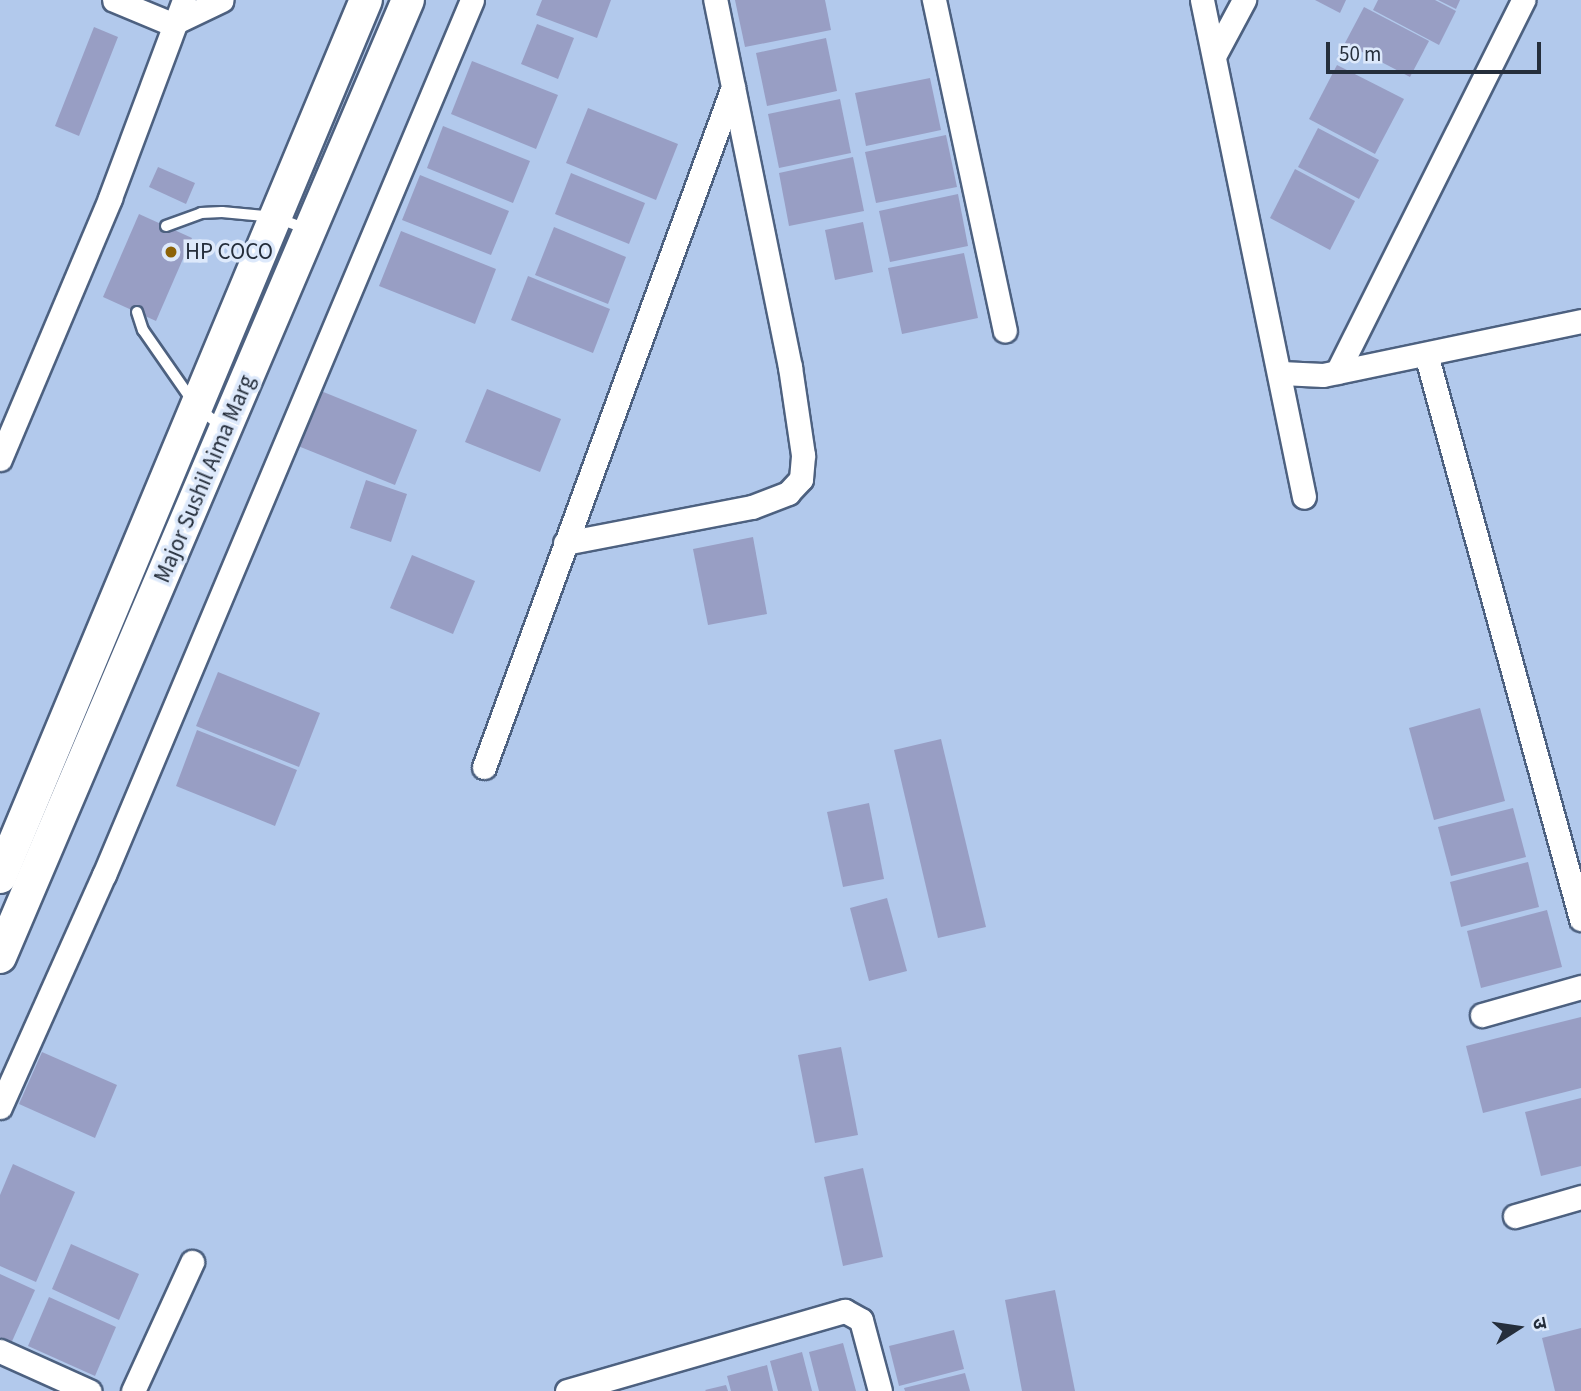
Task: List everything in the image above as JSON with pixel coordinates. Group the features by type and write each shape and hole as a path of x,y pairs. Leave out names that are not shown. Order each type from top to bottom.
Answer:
{"street":[{"path":"114,0 172,24 216,2"},
{"path":"0,459 110,198 172,24 184,0"},
{"name":"Major Sushil Aima Marg","path":"0,877 366,0"},
{"name":"Major Sushil Aima Marg","path":"0,957 408,0"},
{"path":"0,1108 104,875 472,0"},
{"path":"565,543 752,508 788,492 801,479 803,455 790,368 715,0"},
{"path":"934,0 1005,330"},
{"path":"1202,0 1281,373 1304,497"},
{"path":"1214,56 1244,0"},
{"path":"1337,372 1523,0"},
{"path":"484,767 733,87"},
{"path":"1281,373 1307,377 1337,372 1581,321"},
{"path":"1426,354 1581,919"},
{"path":"1482,1015 1581,987"},
{"path":"1515,1216 1581,1197"},
{"path":"134,1391 191,1262"},
{"path":"567,1391 845,1311 861,1320 880,1391"},
{"path":"0,1351 89,1391"}],"lane":[{"path":"166,226 201,213 275,217 310,230"},
{"path":"137,312 144,330 195,406 226,430"}],"building":[{"path":"542,0 611,0 597,38 536,15"},
{"path":"735,0 825,0 831,30 745,47"},
{"path":"1315,0 1346,0 1340,13"},
{"path":"1378,0 1435,0 1456,11 1439,45 1373,10"},
{"path":"1438,0 1460,0 1456,9"},
{"path":"1364,7 1429,41 1410,77 1345,43"},
{"path":"537,24 574,38 558,79 521,64"},
{"path":"94,27 118,37 79,136 55,126"},
{"path":"826,38 837,91 767,106 756,53"},
{"path":"472,61 558,95 536,149 451,114"},
{"path":"1337,65 1404,99 1375,154 1309,119"},
{"path":"930,78 941,130 866,146 855,93"},
{"path":"840,99 851,153 779,168 768,114"},
{"path":"588,108 678,144 656,200 566,163"},
{"path":"443,126 530,161 513,203 427,168"},
{"path":"1318,128 1379,160 1359,199 1298,167"},
{"path":"946,135 957,187 876,203 865,152"},
{"path":"853,157 864,211 789,226 779,173"},
{"path":"158,167 195,183 186,204 149,187"},
{"path":"1295,169 1355,201 1330,250 1270,218"},
{"path":"571,173 645,203 629,244 555,214"},
{"path":"420,175 509,211 491,255 402,220"},
{"path":"958,194 968,246 890,262 879,211"},
{"path":"139,214 192,238 156,321 103,297"},
{"path":"863,222 873,272 835,280 825,230"},
{"path":"554,227 626,257 608,304 535,275"},
{"path":"401,231 496,269 475,324 379,286"},
{"path":"964,253 978,318 902,334 888,268"},
{"path":"528,276 610,309 593,353 511,320"},
{"path":"487,389 561,419 540,472 465,442"},
{"path":"321,391 417,430 395,485 298,446"},
{"path":"366,480 407,494 391,542 350,528"},
{"path":"753,537 767,614 708,625 693,549"},
{"path":"412,555 475,581 453,634 390,608"},
{"path":"218,672 320,713 299,767 196,726"},
{"path":"1480,708 1505,801 1434,820 1409,728"},
{"path":"197,730 297,770 275,826 176,786"},
{"path":"941,739 986,927 938,938 894,750"},
{"path":"869,803 884,879 843,887 827,812"},
{"path":"1513,808 1526,857 1451,876 1438,827"},
{"path":"1528,862 1539,907 1461,927 1450,882"},
{"path":"887,898 907,971 869,981 850,908"},
{"path":"1547,910 1562,967 1481,988 1467,931"},
{"path":"1581,1017 1581,1088 1483,1113 1466,1046"},
{"path":"841,1047 858,1135 815,1143 798,1055"},
{"path":"42,1052 117,1085 95,1138 19,1104"},
{"path":"1581,1098 1581,1166 1541,1176 1525,1112"},
{"path":"13,1164 75,1192 36,1282 0,1266 0,1195"},
{"path":"863,1168 883,1257 843,1266 824,1177"},
{"path":"71,1244 139,1274 119,1320 52,1289"},
{"path":"0,1274 35,1290 9,1348 0,1344"},
{"path":"1055,1290 1075,1391 1022,1391 1005,1300"},
{"path":"49,1297 116,1327 95,1376 28,1346"},
{"path":"1581,1328 1581,1391 1555,1391 1542,1338"},
{"path":"954,1330 964,1369 899,1386 889,1346"},
{"path":"843,1343 856,1391 819,1391 809,1352"},
{"path":"802,1352 812,1391 778,1391 770,1361"},
{"path":"767,1365 773,1391 731,1391 727,1376"},
{"path":"965,1373 970,1391 905,1391 904,1388"},
{"path":"726,1385 728,1391 705,1390"}],"place":[{"name":"HP COCO","path":"171,252"}]}
